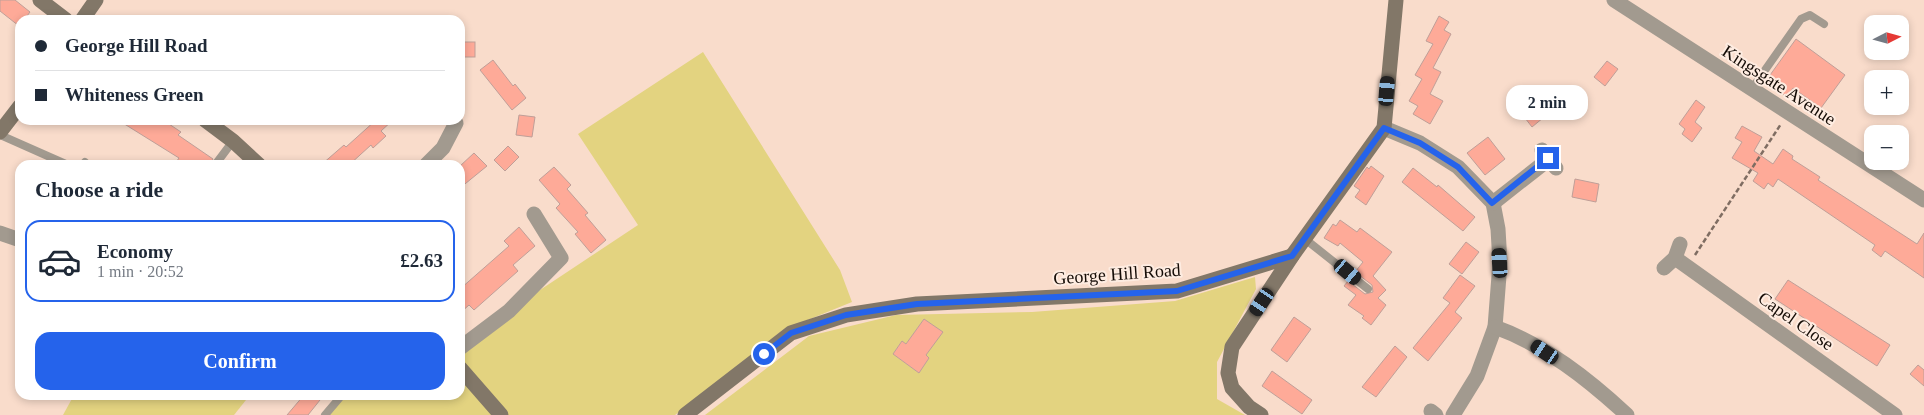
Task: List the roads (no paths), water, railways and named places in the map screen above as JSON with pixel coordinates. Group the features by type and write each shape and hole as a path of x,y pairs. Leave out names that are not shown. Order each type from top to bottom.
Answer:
{"street":[{"path":"40,0 60,15"},
{"path":"86,15 96,0"},
{"path":"1261,415 1234,393 1230,384 1228,373 1232,347 1292,256 1384,128 1396,0"},
{"name":"Kingsgate Avenue","path":"1614,0 1924,200"},
{"path":"0,134 15,113"},
{"path":"212,125 234,141 254,160"},
{"path":"431,160 443,148 455,125"},
{"path":"1384,128 1420,143 1458,167 1492,203 1498,229 1500,263 1495,327 1477,376 1453,415"},
{"path":"1492,203 1549,159"},
{"path":"465,344 509,311 561,258 534,214"},
{"path":"0,233 15,238"},
{"name":"George Hill Road","path":"685,415 791,333 846,315 917,304 1177,291 1292,256"},
{"name":"Capel Close","path":"1673,257 1895,415"},
{"path":"1495,327 1522,337 1595,386 1623,414"},
{"path":"465,374 501,415"}],"lane":[{"path":"1751,90 1801,18 1810,15 1824,24"},
{"path":"0,134 57,160"},
{"path":"219,160 234,141"},
{"path":"1305,239 1368,289"},
{"path":"325,415 338,400"}]}
